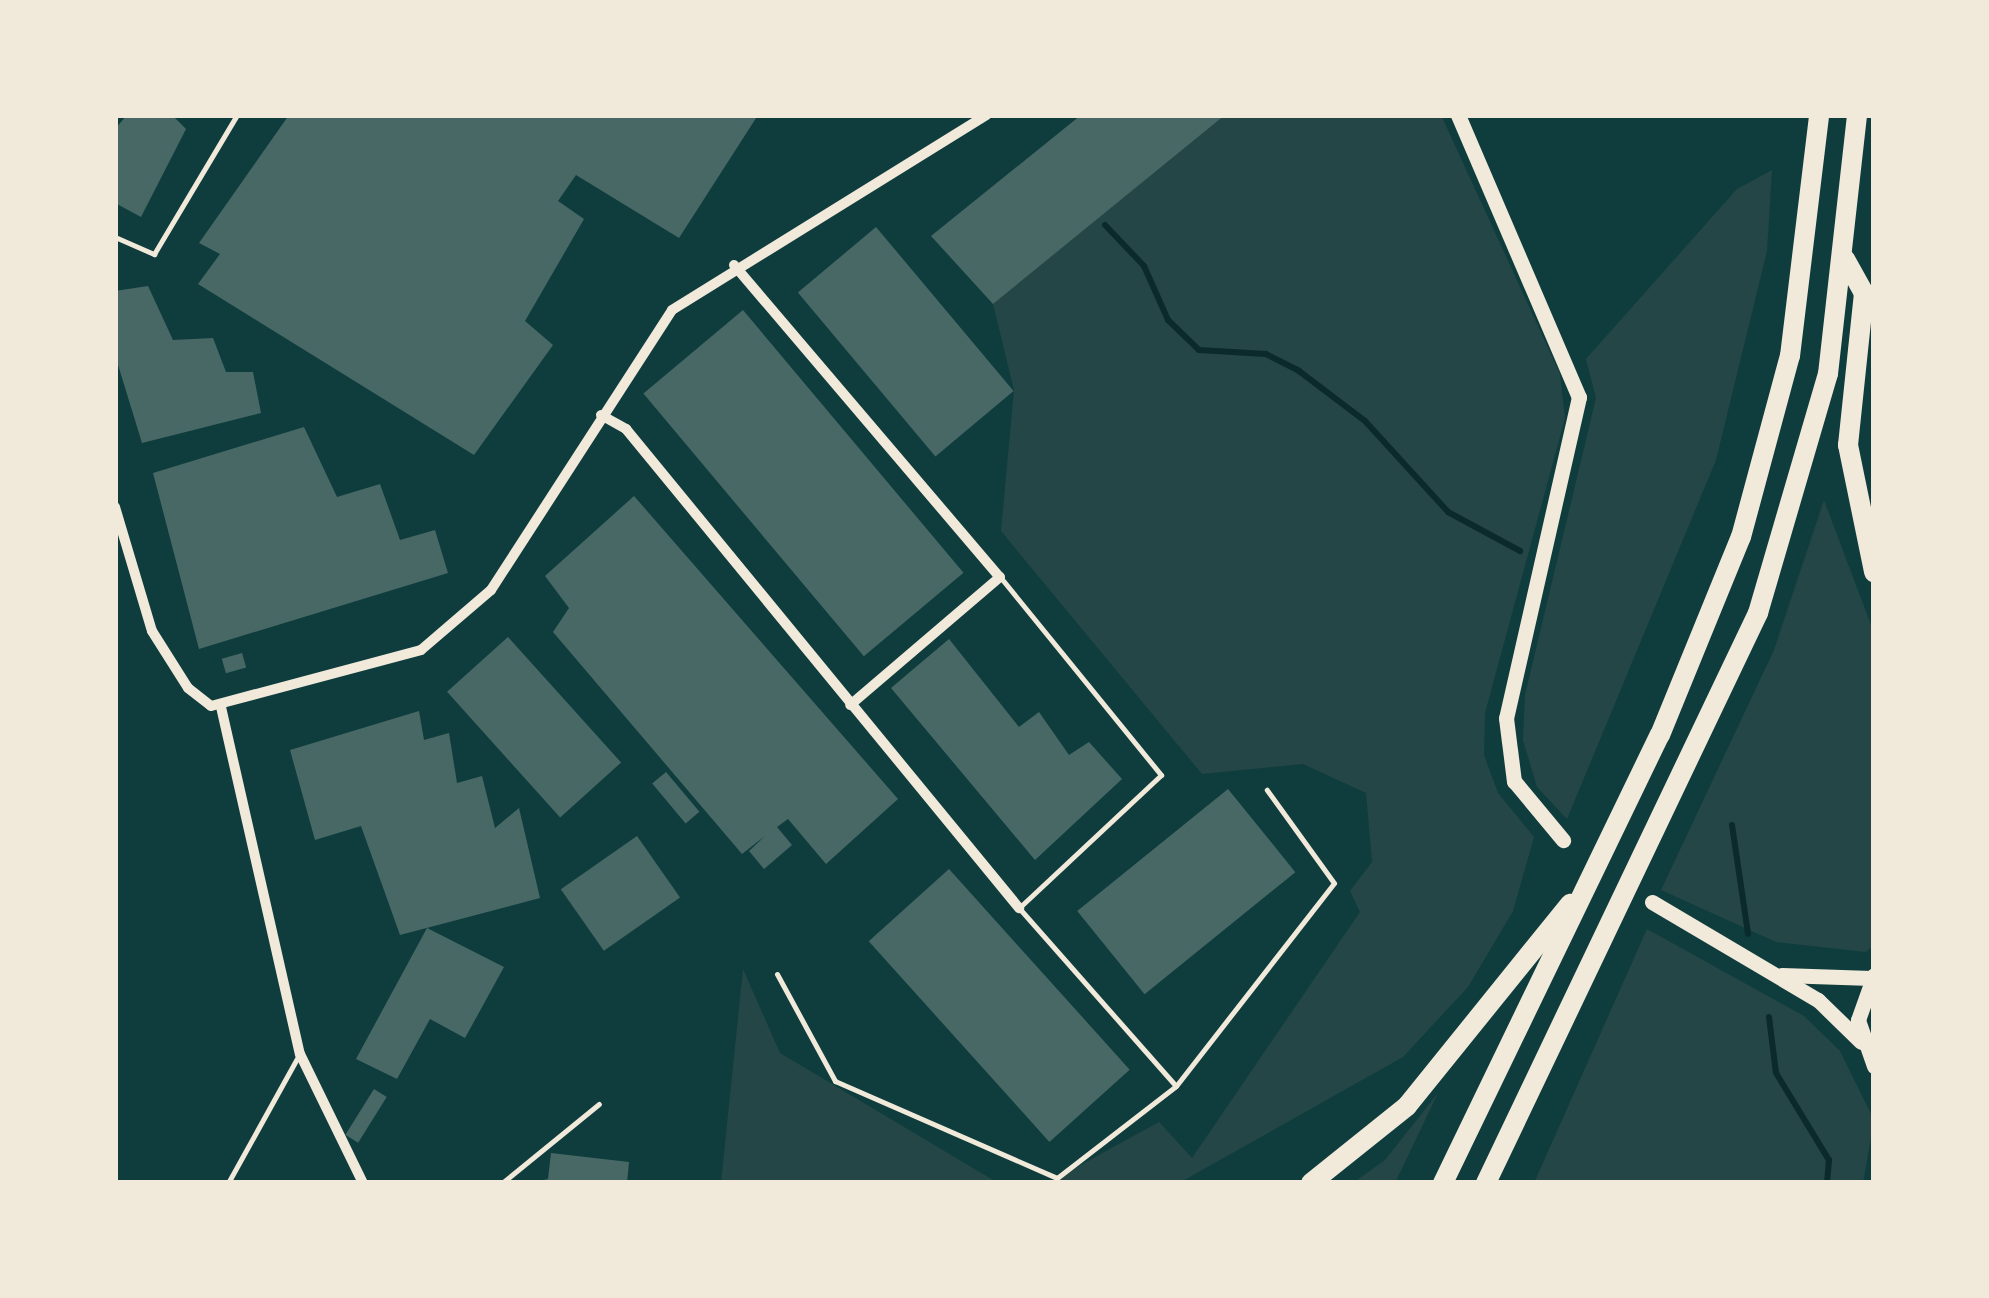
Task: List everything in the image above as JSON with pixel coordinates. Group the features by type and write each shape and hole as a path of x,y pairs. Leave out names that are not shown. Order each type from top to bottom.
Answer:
{"highway":[{"path":"1443,1183 1591,879 1706,628 1765,458 1802,284 1819,115"},
{"path":"1486,1183 1758,614 1828,374 1845,259 1857,115"},
{"path":"1845,259 1864,293 1848,445 1874,572"},
{"path":"1311,1183 1407,1106 1591,879"}],"main road":[{"path":"1458,115 1578,397 1506,718 1514,780 1563,840"},
{"path":"1652,902 1818,1000 1862,1042 1873,1066"},
{"path":"1768,972 1872,977 1862,1042"}],"street":[{"path":"115,508 152,631 188,688 221,707 446,637 491,590 672,310 734,265 986,115"},
{"path":"734,265 1000,577 850,706"},
{"path":"601,415 626,429 1020,908"},
{"path":"221,707 300,1054 363,1183"}],"lane":[{"path":"115,237 154,254 237,115"},
{"path":"1000,577 1162,776 1020,908 1176,1086"},
{"path":"777,974 835,1080 1057,1178 1176,1086 1334,883 1267,790"},
{"path":"228,1183 300,1054"},
{"path":"502,1183 600,1104"}],"shaded area":[{"path":"1225,115 1441,115 1560,374 1565,418 1485,713 1484,755 1498,793 1534,837 1513,911 1468,987 1403,1057 1179,1183 1048,1183 1159,1122 1192,1158 1360,912 1350,891 1372,862 1366,793 1303,764 1202,774 1001,531 1014,390 993,304"},
{"path":"1772,170 1767,251 1716,460 1567,819 1537,787 1523,740 1525,695 1596,398 1586,359 1737,189"},
{"path":"1824,500 1874,633 1874,945 1866,952 1776,942 1661,890 1774,650"},
{"path":"1647,929 1804,1016 1840,1051 1874,1120 1863,1183 1534,1183"},
{"path":"743,969 780,1053 998,1183 721,1183"},
{"path":"1438,1093 1395,1183 1353,1183 1385,1160"}],"building":[{"path":"127,115 172,115 186,129 141,217 115,203 115,129"},
{"path":"289,115 758,115 679,238 576,175 558,201 584,219 525,321 553,345 474,455 198,284 220,254 199,243"},
{"path":"1081,115 1225,115 993,304 931,236"},
{"path":"876,227 1014,391 935,456 798,293"},
{"path":"148,286 173,340 213,338 226,372 253,372 261,413 142,443 115,355 115,291"},
{"path":"743,310 963,573 864,656 643,394"},
{"path":"304,427 337,497 380,484 400,540 435,530 448,573 199,649 153,473"},
{"path":"634,496 898,799 826,864 788,819 777,827 792,845 764,869 749,851 765,836 742,854 553,632 569,608 545,576"},
{"path":"508,637 621,763 560,817 447,692"},
{"path":"949,639 1019,727 1039,712 1069,755 1089,742 1122,779 1035,860 891,688"},
{"path":"242,653 246,667 226,673 222,659"},
{"path":"419,711 424,740 449,733 457,783 482,776 495,828 519,808 540,898 400,935 361,826 315,840 290,750"},
{"path":"666,772 699,812 686,823 652,784"},
{"path":"1228,789 1295,872 1145,994 1077,911"},
{"path":"637,836 680,897 604,951 561,889"},
{"path":"949,869 1130,1070 1049,1142 869,941"},
{"path":"427,928 504,967 465,1038 430,1019 397,1079 356,1059"},
{"path":"374,1089 387,1097 358,1143 345,1135"},
{"path":"551,1153 629,1162 627,1183 529,1183 548,1179"}],"waterway":[{"path":"1105,225 1144,266 1168,320 1199,350 1266,354 1299,371 1365,421 1448,512 1520,551"},
{"path":"1732,825 1748,934"},
{"path":"1769,1017 1776,1073 1829,1160 1827,1183"}]}
